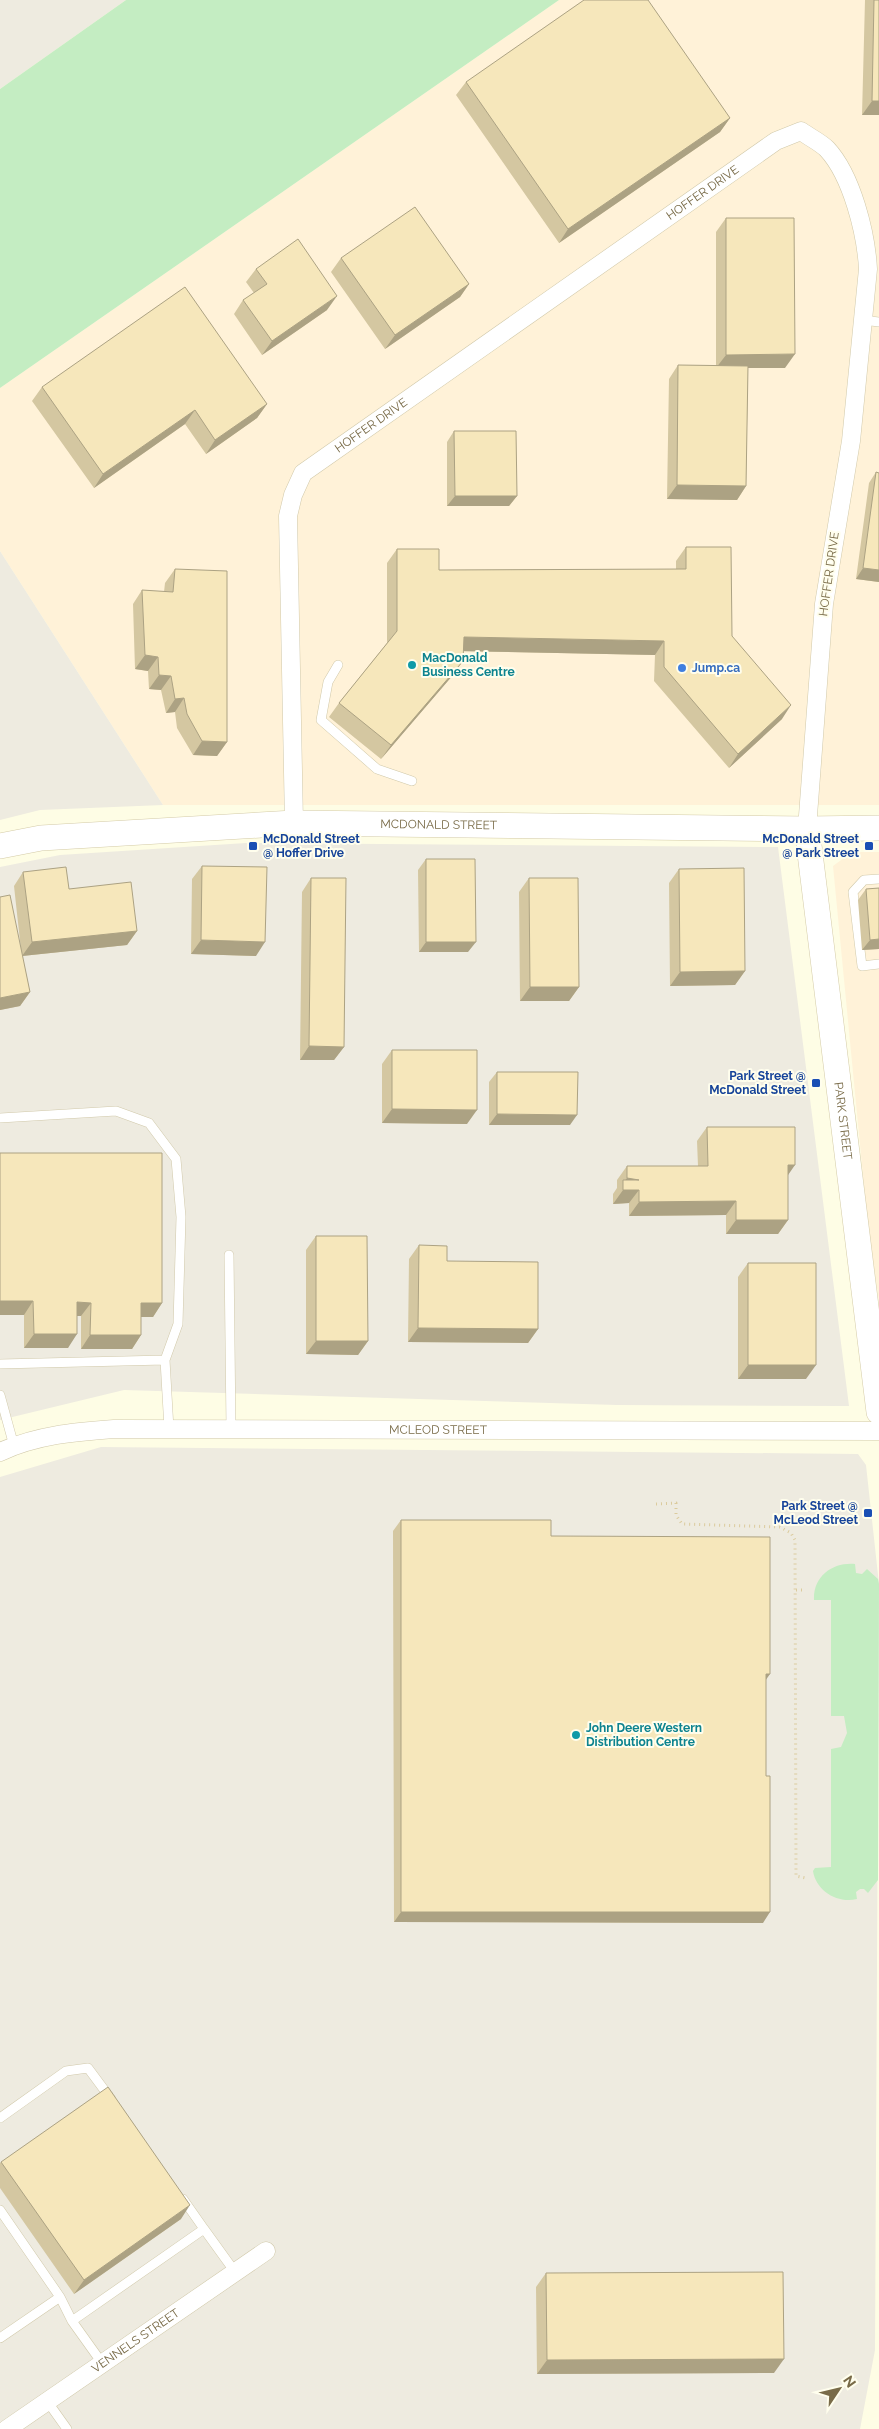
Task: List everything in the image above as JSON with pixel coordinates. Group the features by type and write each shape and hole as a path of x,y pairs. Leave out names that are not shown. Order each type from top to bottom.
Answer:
{"main road":[{"name":"MCDONALD STREET","path":"0,846 41,838 294,822 807,829 879,828"},
{"name":"PARK STREET","path":"807,829 879,1412"}],"street":[{"name":"HOFFER DRIVE","path":"294,822 288,516 293,495 303,474 776,141 802,131 827,150 844,177 857,208 866,241 871,321 824,604 807,829"},
{"name":"MCLEOD STREET","path":"7,1449 24,1441 67,1433 114,1428 879,1431"},
{"name":"VENNELS STREET","path":"6,2429 266,2251"}],"lane":[{"path":"338,665 328,682 321,720 377,768 412,781"},
{"path":"879,879 864,880 853,892 862,966 879,964"},
{"path":"0,1118 116,1111 149,1123 176,1159 181,1217 178,1324 165,1360 169,1429"},
{"path":"229,1255 231,1429"},
{"path":"0,1364 165,1360"},
{"path":"0,1395 7,1449"},
{"path":"0,2118 66,2072 88,2068 117,2108"},
{"path":"175,2188 235,2272"},
{"path":"0,2210 60,2297 72,2321 102,2363"},
{"path":"72,2321 204,2229"},
{"path":"0,2338 60,2297"},
{"path":"47,2402 67,2429"}],"path":[{"path":"656,1504 676,1503 678,1521 690,1526 780,1527 788,1531 794,1540 796,1590 796,1876 806,1878"},
{"path":"796,1590 805,1590"}],"shaded area":[{"path":"0,0 126,0 0,89"},
{"path":"559,0 879,0 879,805 163,805 0,551 0,388"},
{"path":"0,551 163,805 40,810 0,820"},
{"path":"246,843 778,847 849,1406 617,1405 124,1390 0,1420 0,867 60,855"},
{"path":"852,852 879,852 879,1302 868,1227 833,866"},
{"path":"101,1447 858,1454 866,1465 879,1584 875,2350 860,2429 0,2429 0,1477"}],"green space":[{"path":"126,0 559,0 0,388 0,89"},
{"path":"855,1564 856,1573 862,1574 867,1569 878,1579 879,1584 878,1880 868,1893 864,1889 860,1889 856,1892 857,1899 843,1900 823,1890 818,1885 813,1871 815,1868 831,1867 831,1749 841,1747 847,1733 844,1716 831,1716 831,1600 814,1600 817,1584 826,1572 839,1565"}],"building":[{"path":"584,0 648,0 730,118 568,229 466,82"},
{"path":"874,0 879,0 879,101 872,101"},
{"path":"415,207 469,284 395,335 341,258"},
{"path":"726,218 794,218 795,354 726,355"},
{"path":"298,239 337,296 272,341 243,300 267,284 256,269"},
{"path":"185,287 267,404 215,440 195,410 103,474 42,387"},
{"path":"678,365 748,366 746,486 677,485"},
{"path":"454,431 516,431 517,496 455,496"},
{"path":"876,472 879,473 879,570 863,568"},
{"name":"MacDonald Business Centre","path":"686,547 731,547 732,636 791,705 738,754 664,667 664,641 464,637 463,661 391,745 339,703 397,631 397,549 439,549 439,570 686,569"},
{"path":"175,569 227,571 227,742 202,741 187,714 184,698 175,699 171,676 159,675 158,657 145,655 142,590 173,592"},
{"path":"426,859 475,859 476,942 426,942"},
{"path":"202,866 267,867 265,942 201,940"},
{"path":"66,867 69,889 131,882 137,931 32,942 23,872"},
{"path":"744,868 745,971 680,972 679,869"},
{"path":"311,878 346,878 344,1047 309,1046"},
{"path":"529,878 578,878 579,987 530,987"},
{"path":"879,888 879,939 870,940 866,889"},
{"path":"10,895 30,992 0,998 0,897"},
{"path":"392,1050 477,1050 477,1110 392,1109"},
{"path":"497,1072 578,1072 577,1115 497,1114"},
{"path":"707,1127 795,1127 795,1165 788,1165 788,1220 736,1220 736,1201 639,1202 639,1190 623,1190 623,1180 639,1180 627,1178 627,1166 708,1166"},
{"path":"0,1153 162,1153 162,1303 141,1303 141,1335 90,1335 91,1303 77,1302 77,1334 34,1334 33,1301 0,1301"},
{"path":"316,1236 367,1236 368,1341 316,1341"},
{"path":"419,1245 447,1246 447,1261 538,1262 538,1329 418,1328"},
{"path":"748,1263 816,1263 816,1365 748,1365"},
{"name":"John Deere Western Distribution Centre","path":"401,1520 551,1520 551,1536 770,1537 770,1674 766,1674 766,1776 770,1776 770,1912 401,1912"},
{"path":"108,2087 190,2205 84,2280 1,2162"},
{"path":"783,2272 784,2359 547,2360 546,2273"}],"place":[{"name":"MacDonald Business Centre","path":"412,665"},
{"name":"Jump.ca","path":"682,668"},
{"name":"McDonald Street @ Hoffer Drive","path":"253,846"},
{"name":"McDonald Street @ Park Street","path":"869,846"},
{"name":"Park Street @ McDonald Street","path":"816,1083"},
{"name":"Park Street @ McLeod Street","path":"868,1513"},
{"name":"John Deere Western Distribution Centre","path":"576,1735"}]}
